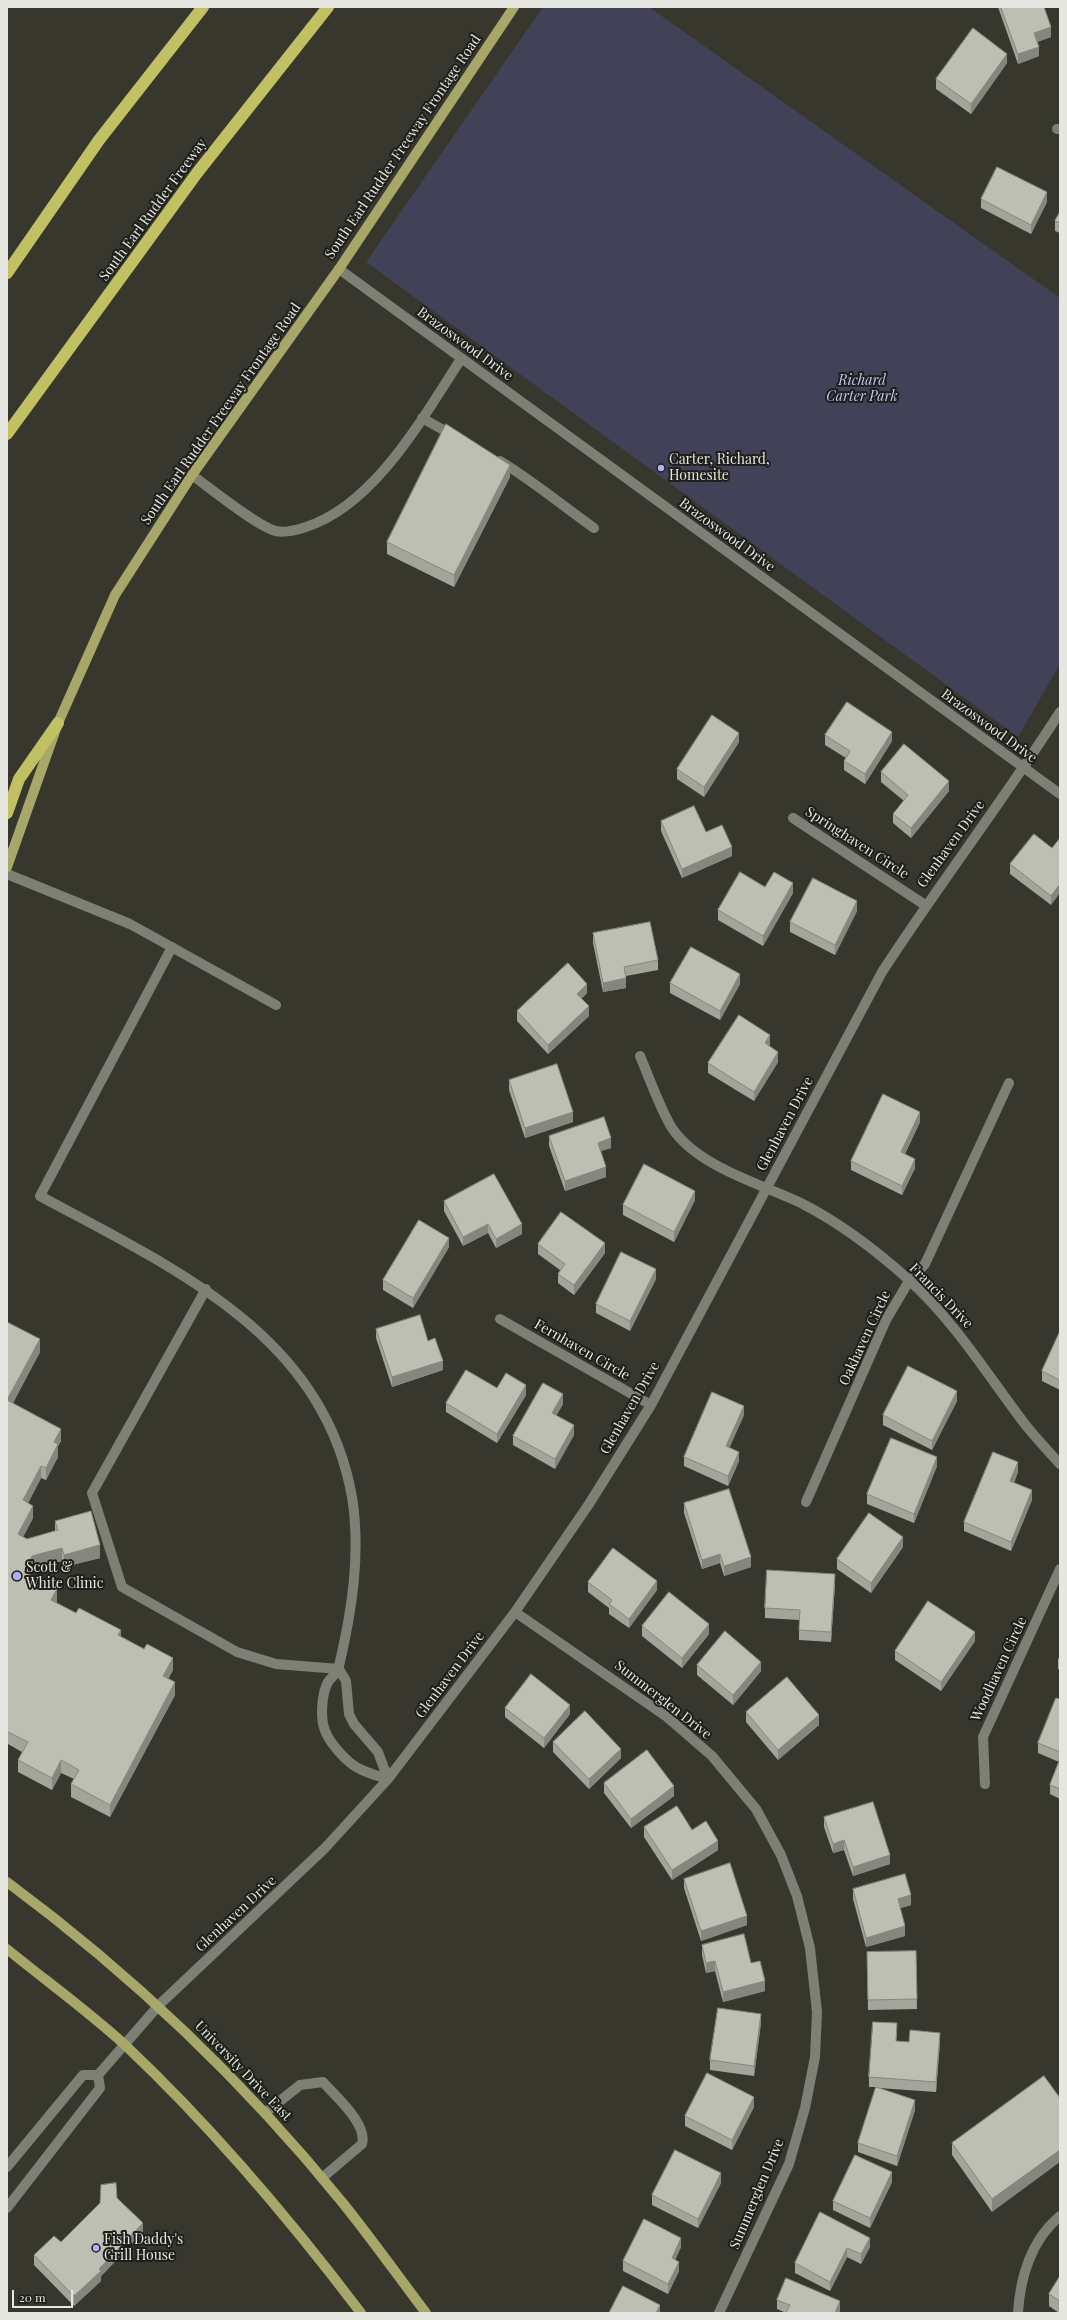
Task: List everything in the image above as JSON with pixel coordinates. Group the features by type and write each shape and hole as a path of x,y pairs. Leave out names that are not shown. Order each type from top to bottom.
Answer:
{"highway":[{"path":"7,273 99,140 203,7"},
{"name":"South Earl Rudder Freeway","path":"7,434 197,173 328,7"},
{"path":"7,813 19,779 58,723"}],"main road":[{"name":"South Earl Rudder Freeway Frontage Road","path":"7,867 58,723 115,595 192,475 339,269 514,7"},
{"name":"University Drive East","path":"7,1882 65,1925 159,2005 266,2113 322,2178 426,2313"},
{"path":"7,1949 124,2044 246,2169 322,2261 361,2313"}],"street":[{"name":"Brazoswood Drive","path":"339,269 1060,794"},
{"path":"192,475 254,519 276,531 297,530 315,524 340,510 364,490 422,418 461,359"},
{"path":"422,418 430,424 466,442"},
{"path":"492,456 518,472 548,496 594,528"},
{"name":"Glenhaven Drive","path":"98,2076 159,2005 325,1848 388,1779 515,1612 589,1504 650,1405 882,972 925,905 1024,769 1060,712"},
{"name":"Springhaven Circle","path":"793,818 925,905"},
{"path":"7,874 102,911 172,946 276,1005"},
{"path":"172,946 40,1196 158,1260 206,1289 271,1343 294,1368 322,1410 334,1434 351,1496 356,1528 355,1568 339,1669 328,1682 324,1692 323,1724 327,1736 335,1748 360,1769 388,1779"},
{"name":"Francis Drive","path":"640,1056 672,1128 691,1148 710,1161 766,1189 801,1203 873,1249 909,1281 944,1316 974,1352 1025,1424 1060,1464"},
{"name":"Oakhaven Circle","path":"806,1502 886,1320 909,1281 925,1264 1009,1083"},
{"path":"206,1289 92,1493 122,1587 237,1652 276,1664 339,1669"},
{"name":"Fernhaven Circle","path":"500,1319 650,1405"},
{"name":"Woodhaven Circle","path":"986,1784 983,1737 1060,1569"},
{"name":"Summerglen Drive","path":"515,1612 667,1717 712,1756 756,1809 781,1855 797,1896 810,1948 817,2012 815,2057 806,2108 788,2164 719,2313"},
{"path":"339,1669 346,1681 352,1719 360,1733 378,1752 388,1779"},
{"path":"7,2167 83,2075 98,2076 100,2088 7,2208"},
{"path":"266,2113 300,2085 323,2082 354,2118 362,2129 364,2138 362,2144 322,2178"},
{"path":"1018,2313 1019,2293 1026,2267 1038,2243 1052,2223 1060,2216"}],"green space":[{"name":"Richard Carter Park","path":"543,7 649,7 1060,298 1060,664 1018,737 366,262"}],"building":[{"path":"1001,7 1044,7 1051,27 1034,33 1039,47 1018,54"},
{"path":"973,28 1007,54 971,104 936,79"},
{"path":"997,167 1047,192 1031,225 981,199"},
{"path":"1060,212 1060,223 1055,221"},
{"path":"446,424 510,465 454,575 387,542"},
{"path":"847,702 892,732 865,774 844,761 850,751 825,735"},
{"path":"712,715 739,733 704,787 677,769"},
{"path":"904,744 949,781 911,828 893,814 908,795 881,772"},
{"path":"694,806 706,832 722,825 732,847 682,869 661,821"},
{"path":"1034,834 1052,848 1060,838 1060,884 1051,896 1010,864"},
{"path":"740,872 765,887 774,872 793,883 763,936 718,910"},
{"path":"813,878 857,901 835,945 790,922"},
{"path":"650,922 658,960 624,967 626,978 603,983 593,933"},
{"path":"691,947 740,974 720,1011 670,983"},
{"path":"568,963 587,984 577,994 589,1006 548,1045 517,1011"},
{"path":"739,1015 770,1035 765,1043 778,1052 754,1092 708,1063"},
{"path":"557,1064 573,1112 525,1128 509,1080"},
{"path":"883,1094 920,1112 901,1152 915,1159 902,1186 851,1161"},
{"path":"604,1117 611,1138 598,1143 606,1167 565,1181 549,1136"},
{"path":"644,1164 695,1191 674,1232 623,1205"},
{"path":"494,1174 522,1224 496,1239 488,1224 463,1237 444,1201"},
{"path":"561,1212 605,1243 574,1285 558,1274 565,1264 538,1244"},
{"path":"419,1220 449,1238 413,1298 383,1280"},
{"path":"621,1252 656,1269 630,1321 596,1304"},
{"path":"420,1315 428,1341 435,1338 443,1361 392,1377 376,1329"},
{"path":"7,1322 40,1339 7,1400"},
{"path":"1060,1331 1060,1380 1042,1371"},
{"path":"908,1366 957,1391 932,1441 883,1415"},
{"path":"466,1370 497,1388 506,1373 526,1385 497,1434 446,1403"},
{"path":"543,1383 563,1394 552,1413 574,1425 555,1459 513,1436"},
{"path":"712,1392 744,1406 726,1446 739,1452 728,1476 684,1457"},
{"name":"Scott & White Clinic","path":"7,1400 61,1429 54,1442 58,1444 46,1468 41,1466 23,1500 33,1506 18,1534 27,1539 58,1530 55,1521 91,1511 100,1545 64,1555 62,1548 32,1556 24,1572 57,1589 51,1600 76,1613 79,1608 121,1630 118,1635 144,1649 147,1644 173,1658 163,1676 175,1682 110,1805 71,1784 79,1770 61,1760 52,1778 18,1760 28,1742 8,1732 7,1733"},
{"path":"891,1438 937,1457 914,1514 867,1494"},
{"path":"993,1452 1018,1462 1010,1481 1032,1490 1011,1542 964,1522"},
{"path":"729,1489 751,1557 724,1566 720,1554 702,1560 684,1503"},
{"path":"869,1513 903,1537 871,1583 837,1559"},
{"path":"613,1548 657,1581 629,1619 609,1604 612,1600 588,1582"},
{"path":"767,1570 835,1574 831,1632 799,1630 800,1610 765,1608"},
{"path":"669,1592 709,1624 682,1658 642,1626"},
{"path":"928,1601 975,1632 941,1682 895,1651"},
{"path":"725,1631 761,1662 733,1695 697,1665"},
{"path":"531,1674 570,1705 544,1738 505,1708"},
{"path":"787,1677 819,1715 778,1750 746,1712"},
{"path":"1056,1698 1060,1699 1060,1752 1038,1743"},
{"path":"585,1711 621,1749 589,1779 553,1742"},
{"path":"647,1750 674,1786 631,1819 604,1783"},
{"path":"1060,1759 1060,1789 1050,1785"},
{"path":"873,1802 890,1855 853,1867 844,1840 833,1844 824,1817"},
{"path":"677,1806 692,1830 706,1821 718,1841 672,1870 644,1827"},
{"path":"730,1863 747,1916 701,1931 684,1879"},
{"path":"905,1874 911,1895 898,1899 905,1926 866,1938 853,1889"},
{"path":"744,1934 751,1963 760,1961 765,1981 723,1992 715,1961 706,1963 702,1945"},
{"path":"916,1951 917,1999 868,2000 867,1952"},
{"path":"718,2008 761,2014 754,2066 710,2060"},
{"path":"873,2022 897,2023 896,2041 909,2042 910,2030 940,2033 936,2082 869,2077"},
{"path":"707,2073 754,2097 732,2140 685,2116"},
{"path":"1044,2076 1060,2098 1060,2150 992,2199 952,2143"},
{"path":"876,2087 915,2100 897,2156 858,2143"},
{"path":"675,2150 721,2173 698,2219 652,2195"},
{"path":"855,2155 892,2172 870,2218 833,2201"},
{"name":"Fish Daddy's Grill House","path":"116,2183 117,2198 143,2223 99,2269 101,2271 74,2296 34,2255 54,2236 61,2242 100,2203 101,2185"},
{"path":"820,2212 870,2238 861,2254 847,2248 830,2282 795,2263"},
{"path":"644,2219 681,2238 672,2258 679,2262 668,2284 623,2261"},
{"path":"1060,2276 1060,2301 1049,2294"},
{"path":"786,2278 840,2301 835,2313 786,2313 790,2305 777,2300"},
{"path":"623,2286 660,2305 656,2313 609,2313"}],"place":[{"name":"Carter, Richard, Homesite","path":"661,468"},
{"name":"Scott & White Clinic","path":"17,1576"},
{"name":"Fish Daddy's Grill House","path":"96,2248"}]}
